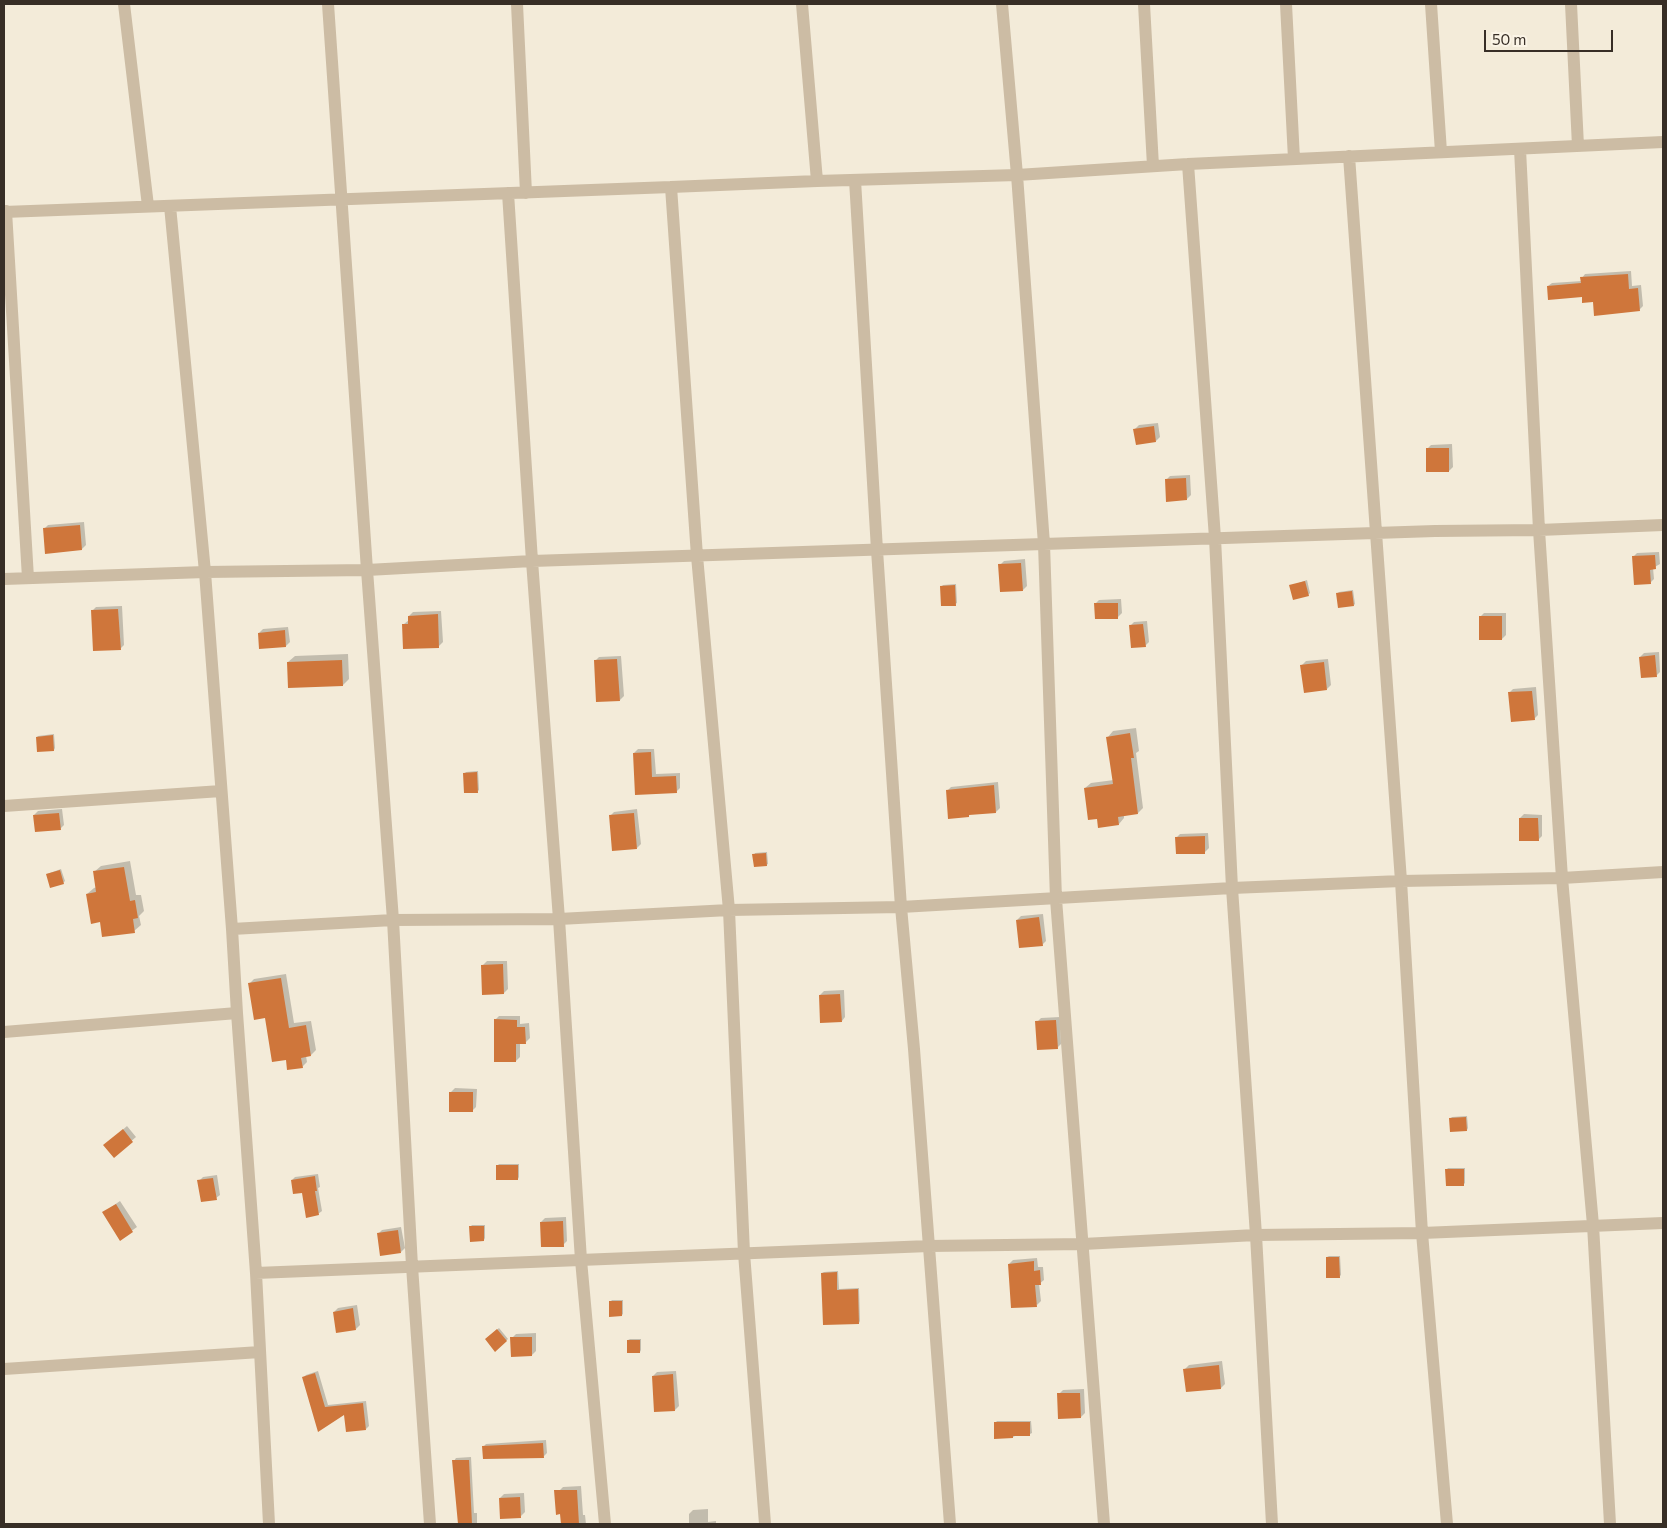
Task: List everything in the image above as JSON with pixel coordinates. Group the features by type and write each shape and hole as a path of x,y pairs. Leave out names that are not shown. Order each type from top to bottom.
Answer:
{"street":[{"path":"124,4 148,206"},
{"path":"328,4 393,920 412,1266 430,1524"},
{"path":"517,4 526,192"},
{"path":"802,4 816,181"},
{"path":"1002,4 1017,175 1044,544 1056,899 1104,1524"},
{"path":"1144,4 1153,166"},
{"path":"1286,4 1294,159"},
{"path":"1431,4 1441,152"},
{"path":"1571,4 1578,146"},
{"path":"28,578 5,211 1017,175 1188,164 1663,142"},
{"path":"1520,149 1539,530 1562,878 1593,1225 1610,1524"},
{"path":"1349,156 1401,881 1422,1233 1447,1524"},
{"path":"1188,164 1215,538 1232,888 1256,1235 1272,1524"},
{"path":"855,180 901,907 950,1524"},
{"path":"671,188 697,556 729,910 744,1253 765,1524"},
{"path":"508,193 581,1260 605,1524"},
{"path":"170,206 204,572 232,929 256,1273 269,1524"},
{"path":"4,579 204,572 367,570 532,561 1663,525"},
{"path":"4,806 220,791"},
{"path":"232,929 393,920 558,919 729,910 901,907 1232,888 1401,881 1562,878 1663,872"},
{"path":"4,1032 237,1013"},
{"path":"256,1273 929,1246 1084,1244 1256,1235 1422,1233 1663,1223"},
{"path":"4,1369 260,1352"}],"building":[{"path":"1628,274 1629,289 1638,288 1640,311 1594,316 1593,302 1582,303 1582,297 1548,300 1547,286 1581,283 1580,277"},
{"path":"1154,426 1156,442 1136,445 1133,429"},
{"path":"1426,448 1449,448 1449,472 1426,472"},
{"path":"1186,478 1187,500 1166,502 1165,479"},
{"path":"80,525 82,550 45,554 43,528"},
{"path":"1655,555 1656,569 1650,570 1651,584 1634,585 1632,556"},
{"path":"1021,563 1023,591 1000,592 998,564"},
{"path":"1305,581 1309,596 1293,600 1289,585"},
{"path":"955,585 956,606 941,606 940,586"},
{"path":"1352,591 1354,606 1338,608 1336,593"},
{"path":"1094,603 1118,603 1118,619 1095,619"},
{"path":"118,609 121,650 93,651 91,610"},
{"path":"438,614 439,648 403,649 402,624 408,624 408,616"},
{"path":"1479,616 1502,616 1502,640 1479,640"},
{"path":"1143,624 1146,647 1131,648 1129,625"},
{"path":"285,630 286,647 259,649 258,633"},
{"path":"1655,655 1657,677 1641,678 1639,657"},
{"path":"617,659 620,701 596,702 594,660"},
{"path":"342,660 343,686 288,688 287,662"},
{"path":"1324,662 1327,690 1304,693 1300,665"},
{"path":"1532,691 1535,720 1511,722 1508,692"},
{"path":"1130,733 1134,758 1131,758 1138,814 1118,817 1119,825 1098,828 1097,819 1088,820 1084,788 1113,784 1106,737"},
{"path":"53,735 54,751 37,752 36,737"},
{"path":"651,752 652,777 676,776 677,793 635,795 633,753"},
{"path":"477,772 478,793 464,793 463,773"},
{"path":"994,785 996,813 948,819 946,790"},
{"path":"59,813 61,830 35,832 33,815"},
{"path":"634,813 637,849 612,851 609,815"},
{"path":"1519,818 1538,818 1539,841 1519,841"},
{"path":"1205,836 1205,854 1176,854 1175,837"},
{"path":"766,853 767,866 754,867 752,854"},
{"path":"124,867 130,901 135,900 138,918 133,919 135,933 102,937 100,922 91,924 86,894 96,892 93,871"},
{"path":"60,870 64,884 50,888 46,874"},
{"path":"1039,917 1043,946 1019,948 1016,920"},
{"path":"503,964 504,994 482,995 481,965"},
{"path":"281,978 289,1028 306,1025 311,1056 301,1058 303,1068 287,1070 286,1060 272,1062 265,1018 254,1020 248,983"},
{"path":"840,994 842,1022 820,1023 819,995"},
{"path":"494,1019 517,1020 517,1027 525,1027 526,1044 516,1044 516,1062 494,1062"},
{"path":"1056,1020 1058,1049 1037,1050 1035,1021"},
{"path":"449,1092 473,1092 473,1112 449,1112"},
{"path":"1466,1117 1467,1131 1450,1132 1449,1118"},
{"path":"123,1129 133,1142 114,1158 103,1145"},
{"path":"496,1165 518,1165 518,1180 496,1180"},
{"path":"1445,1169 1464,1169 1464,1186 1446,1186"},
{"path":"315,1176 317,1191 315,1191 319,1215 306,1218 302,1193 293,1194 291,1180"},
{"path":"213,1178 217,1200 201,1202 197,1180"},
{"path":"116,1204 133,1232 120,1241 102,1212"},
{"path":"563,1221 564,1247 541,1247 540,1222"},
{"path":"469,1226 484,1226 484,1241 470,1242"},
{"path":"398,1230 401,1253 380,1256 377,1233"},
{"path":"1326,1257 1339,1257 1340,1278 1326,1278"},
{"path":"1034,1261 1034,1271 1040,1270 1041,1285 1035,1285 1037,1307 1011,1308 1008,1264"},
{"path":"837,1272 837,1290 858,1289 859,1324 823,1325 821,1273"},
{"path":"609,1301 622,1301 622,1316 609,1317"},
{"path":"353,1308 356,1330 336,1333 333,1312"},
{"path":"497,1329 507,1341 495,1352 485,1339"},
{"path":"510,1337 532,1337 532,1356 511,1357"},
{"path":"627,1340 640,1340 640,1353 627,1353"},
{"path":"1219,1365 1221,1389 1186,1392 1183,1369"},
{"path":"315,1373 325,1407 363,1403 366,1430 346,1432 344,1415 318,1432 302,1377"},
{"path":"673,1374 675,1411 654,1412 652,1376"},
{"path":"1057,1393 1080,1393 1081,1418 1058,1419"},
{"path":"994,1422 1030,1422 1030,1436 994,1439"},
{"path":"543,1443 544,1458 483,1459 482,1446"},
{"path":"452,1460 469,1460 472,1524 458,1524"},
{"path":"554,1490 577,1490 579,1524 561,1524 560,1514 556,1515"},
{"path":"520,1497 521,1518 500,1519 499,1498"}]}
